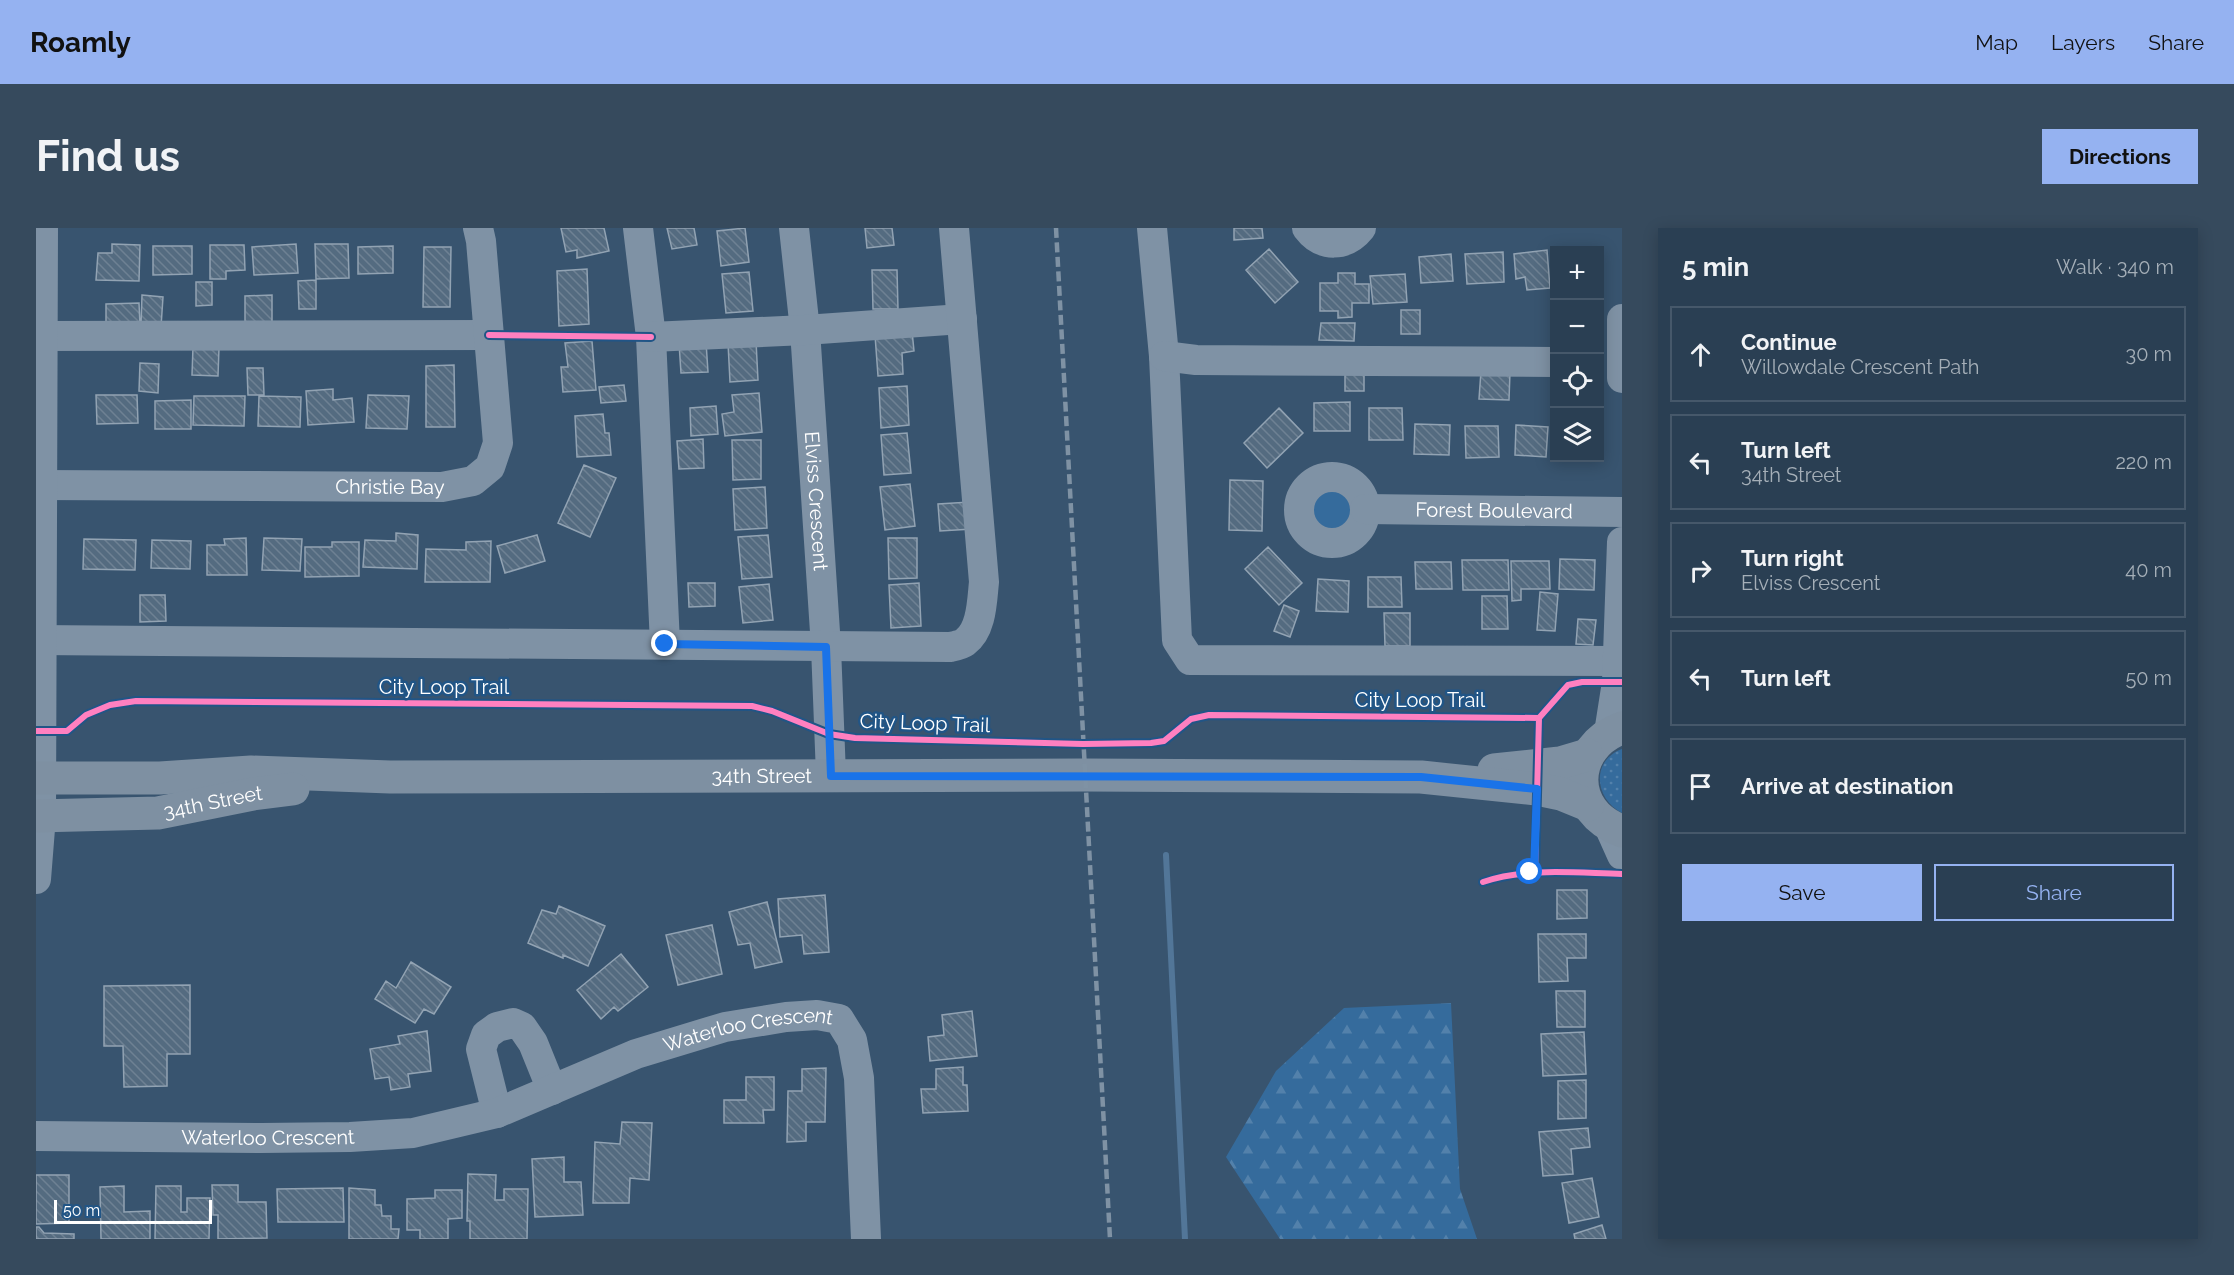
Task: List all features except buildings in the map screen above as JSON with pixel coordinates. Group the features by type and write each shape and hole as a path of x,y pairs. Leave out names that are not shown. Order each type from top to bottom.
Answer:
{"main road":[{"name":"34th Street","path":"39,778 160,778 251,772 390,777 1421,777 1537,766 1606,739"},
{"path":"1606,739 1582,772 1582,789 1610,829"},
{"name":"34th Street","path":"39,816 158,813 253,794 390,777"},
{"name":"34th Street","path":"1421,777 1537,789 1561,795 1610,829"}],"street":[{"path":"36,879 39,816 42,228"},
{"name":"Christie Bay","path":"39,485 442,487 473,481 490,466 498,443 478,228"},
{"path":"638,228 651,337 665,644"},
{"name":"Elviss Crescent","path":"794,228 805,330 826,647 831,776"},
{"path":"39,640 826,647 950,647 964,642 974,631 980,613 984,582 954,228"},
{"path":"1152,228 1164,356 1177,640 1190,660 1618,661"},
{"path":"1307,228 1319,240 1328,243 1347,240 1361,228"},
{"path":"651,337 805,330 962,319"},
{"path":"1622,319 1622,378"},
{"path":"42,336 489,335"},
{"path":"1164,356 1196,360 1550,362"},
{"path":"1604,362 1622,362"},
{"name":"Forest Boulevard","path":"1365,509 1622,512"},
{"path":"1606,739 1614,708 1618,661 1622,542"},
{"name":"Waterloo Crescent","path":"36,1136 350,1137 413,1133 497,1113 636,1054 725,1027 786,1017 817,1015 839,1019 852,1040 859,1078 866,1239"},
{"path":"497,1113 481,1049 486,1035 497,1027 513,1023 522,1027 533,1043 552,1090"}],"green space":[{"path":"1332,488 1347,495 1354,510 1347,525 1332,532 1317,525 1310,510 1317,495"},
{"path":"1622,749 1622,813 1606,799 1600,780 1605,762"},
{"path":"1451,1003 1460,1189 1477,1239 1280,1239 1226,1157 1276,1071 1344,1008"}],"waterway":[{"path":"1166,855 1185,1239"}],"railway":[{"path":"1056,228 1110,1239"}],"cycle path":[{"path":"489,335 651,337"},
{"name":"City Loop Trail","path":"36,731 67,731 86,715 110,705 136,701 752,706 772,711 829,734 855,738 1083,744 1151,743 1164,741 1191,719 1209,715 1539,718 1568,685 1582,682 1622,682"},
{"path":"1535,872 1539,718"},
{"path":"1483,882 1517,874 1570,872 1622,874"}],"route":[{"path":"665,644 826,647 831,776 1421,777 1537,789 1534,872 1530,872"}]}
